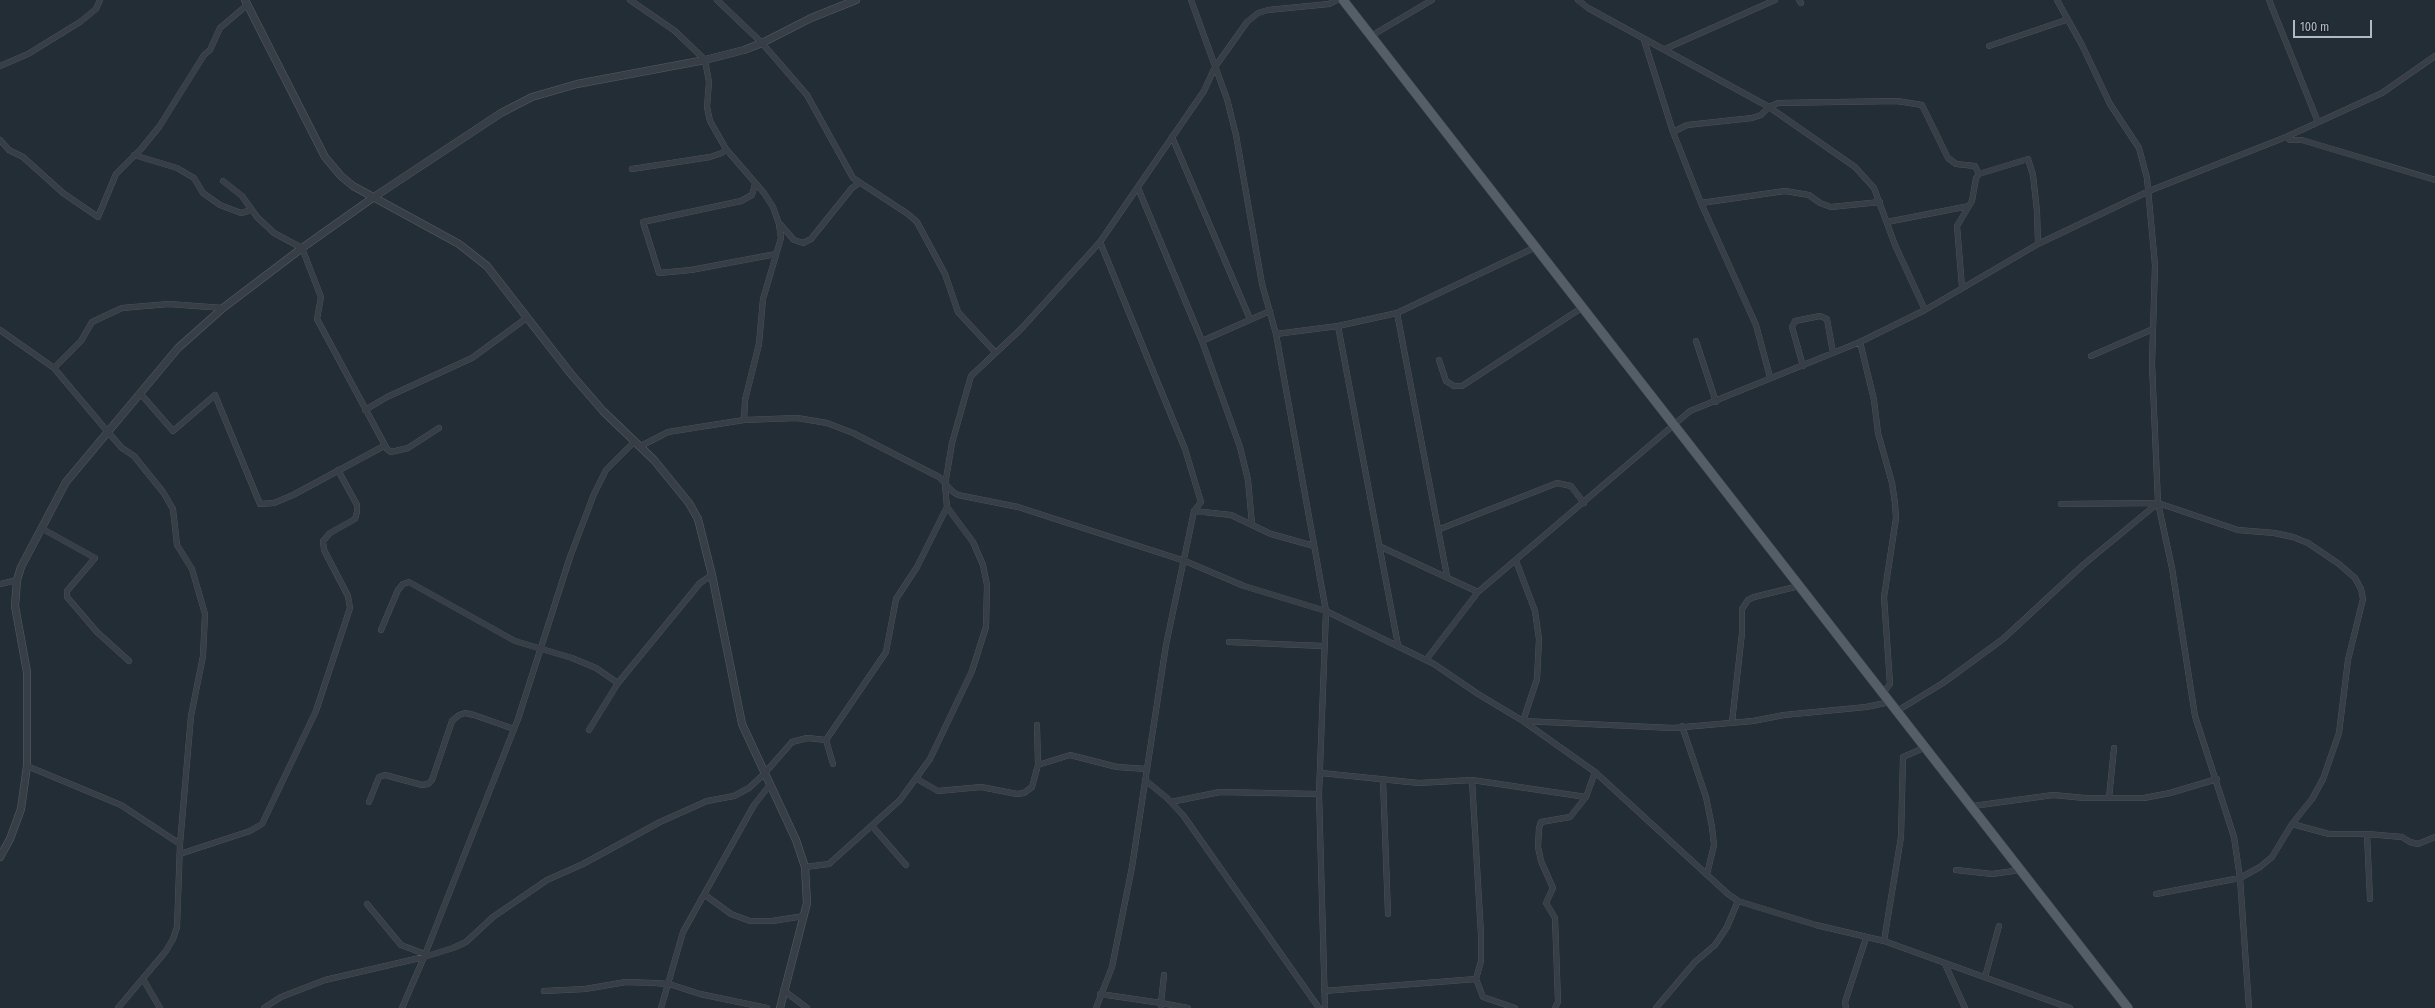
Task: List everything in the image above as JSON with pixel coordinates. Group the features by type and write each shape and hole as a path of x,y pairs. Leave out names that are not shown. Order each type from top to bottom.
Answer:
{"main road":[{"path":"1343,0 1584,306 1799,586 2128,1008"}],"street":[{"path":"0,66 28,54 80,22 96,10 100,0"},
{"path":"630,0 675,31 705,60 709,82 706,107 710,121 726,149 773,207 780,224 781,238 763,299 759,344 745,400 744,420"},
{"path":"717,0 762,43 807,96 845,165 859,183 908,214 917,222 945,274 958,312 996,352"},
{"path":"0,857 10,839 21,809 27,766 27,672 16,624 17,580 21,567 66,482 107,431 178,348 224,308 302,248 374,197 501,113 532,97 577,84 705,60 762,43 811,18 856,0"},
{"path":"1190,0 1227,99 1236,135 1262,284 1276,334 1326,611 1323,646 1321,773 1319,794 1325,1008"},
{"path":"826,740 886,652 896,599 917,567 947,507 945,485 952,443 971,376 1021,329 1100,242 1204,91 1215,67 1247,22 1258,13 1329,4 1337,0"},
{"path":"1371,36 1432,0"},
{"path":"1579,0 1588,8 1644,40 1665,49 1769,107 1856,167 1874,188 1925,310"},
{"path":"1665,49 1775,0"},
{"path":"2057,0 2066,20 2082,45 2110,104 2139,148 2148,191 2155,265 2153,329 2155,471 2158,502 2172,568 2195,716 2217,779 2234,837 2240,878 2249,1008"},
{"path":"2269,0 2318,122"},
{"path":"0,140 9,150 23,157 63,193 98,217 116,174 159,127 204,55 210,50 220,28 246,2 325,157 353,186 459,244 487,266 571,374 603,411 638,443 689,503 698,518 712,575 735,698 742,724 769,786 796,840 806,867 807,903 783,990 780,1008"},
{"path":"1989,46 2066,20"},
{"path":"1644,40 1673,132 1701,203 1756,325 1770,377"},
{"path":"1426,660 1478,592 1690,411 1716,402 1770,377 1803,366 1860,342 1925,310 2038,244 2148,191 2286,137 2382,93 2435,56"},
{"path":"1673,132 1687,125 1752,118 1761,115 1769,107 1778,102 1897,101 1922,105 1948,158 1956,164 1975,166 1979,174 1969,206 1957,226 1962,287"},
{"path":"1172,137 1250,319"},
{"path":"2286,137 2290,140 2302,140 2435,180"},
{"path":"632,169 710,157 722,154 726,149"},
{"path":"134,155 177,168 194,178 203,193 220,205 241,212 252,210"},
{"path":"1979,174 2026,158 2028,159 2035,189 2038,244"},
{"path":"223,181 242,196 252,210 274,233 302,248 321,298 317,320 384,446 391,452 408,448 439,428"},
{"path":"780,224 794,240 803,243 811,239 852,188 859,183"},
{"path":"755,184 752,195 741,201 643,222 659,273 731,263 776,254"},
{"path":"1138,188 1202,341 1240,447 1248,480 1252,524"},
{"path":"1701,203 1785,191 1809,195 1820,203 1831,208 1880,202"},
{"path":"1887,222 1969,206"},
{"path":"1096,1008 1100,994 1112,967 1132,867 1166,644 1185,561 1194,511 1201,502 1197,481 1100,242"},
{"path":"1276,334 1338,326 1397,313 1536,246"},
{"path":"54,368 81,341 92,322 122,308 169,304 224,308"},
{"path":"1438,360 1446,381 1454,386 1462,386 1584,306"},
{"path":"1202,341 1270,311"},
{"path":"1397,313 1440,529 1447,576"},
{"path":"1803,366 1792,327 1795,321 1820,316 1828,319 1833,353"},
{"path":"365,410 387,397 472,358 528,317"},
{"path":"1338,326 1398,645"},
{"path":"2091,356 2153,329"},
{"path":"0,331 54,368 107,431 147,472 173,509 177,545 192,569 206,614 203,656 191,716 180,844 177,926 173,939 166,951 118,1008"},
{"path":"1696,341 1716,402"},
{"path":"1860,342 1874,400 1878,433 1892,483 1896,518 1884,597 1890,684 1883,692"},
{"path":"140,393 173,431 215,395 260,504 274,503 293,495 384,446"},
{"path":"402,1008 425,956 514,729 541,650 570,557 594,494 606,470 638,443 668,432 744,420 797,418 827,423 854,433 939,477 945,485 958,495 1018,507 1185,561 1244,586 1326,611 1426,660 1523,721 1594,772 1728,894 1738,901 1866,938 1884,941 1944,964 1985,977 2070,1008"},
{"path":"180,854 250,831 262,824 316,711 350,608 348,596 324,550 324,541 330,533 354,519 357,512 357,505 338,470"},
{"path":"1440,529 1557,483 1571,486 1584,503"},
{"path":"1897,711 1943,683 2003,639 2083,565 2158,502"},
{"path":"2061,504 2158,502 2238,530 2274,533 2308,543 2339,564 2354,578 2361,589 2363,599 2348,660 2339,734 2323,779 2312,799 2292,824 2272,857 2240,878 2156,894"},
{"path":"806,867 830,864 897,804 917,779 930,759 967,683 983,638 987,615 988,595 981,559 970,536 947,507"},
{"path":"1194,511 1231,515 1271,534 1314,546"},
{"path":"41,528 95,558 67,592 67,597 97,632 129,661"},
{"path":"1379,546 1447,576 1478,592"},
{"path":"1516,561 1535,611 1539,639 1536,679 1523,721"},
{"path":"589,730 618,682 700,583 712,575"},
{"path":"0,584 17,580"},
{"path":"381,630 398,590 409,582 515,641 572,658 596,668 618,682"},
{"path":"1732,722 1742,633 1742,609 1748,600 1754,597 1799,586"},
{"path":"1229,642 1323,646"},
{"path":"1523,721 1682,726 1866,707 1890,702"},
{"path":"370,802 380,777 385,775 422,785 428,784 432,780 452,721 459,715 465,713 474,715 514,729"},
{"path":"917,779 938,791 971,787 1024,793 1032,787 1038,765 1037,725"},
{"path":"1682,726 1706,797 1712,827 1714,845 1707,874"},
{"path":"264,1008 281,997 325,980 425,956 466,942 493,917 547,880 582,864 660,822 707,801 734,796 749,788 764,774 792,742 808,738 826,740"},
{"path":"826,740 833,764"},
{"path":"1884,941 1901,837 1903,757 1926,747"},
{"path":"2109,798 2114,748"},
{"path":"1038,765 1070,755 1117,767 1147,769"},
{"path":"27,766 121,805 180,844"},
{"path":"1555,1008 1558,1002 1555,918 1546,902 1553,888 1541,861 1538,847 1539,828 1541,822 1570,817 1586,797 1594,772"},
{"path":"1321,773 1419,783 1472,780 1586,797"},
{"path":"1972,806 2053,795 2144,798 2170,793 2217,779"},
{"path":"1145,780 1172,802 1319,1008"},
{"path":"1383,780 1388,914"},
{"path":"1472,780 1481,935 1481,961 1476,979 1483,997 1515,1008"},
{"path":"660,1008 669,984 683,932 754,805 769,786"},
{"path":"1172,802 1220,792 1319,794"},
{"path":"2292,824 2329,834 2367,834 2402,837 2410,842 2418,844 2435,837"},
{"path":"872,826 906,865"},
{"path":"2367,834 2370,898"},
{"path":"1956,870 1992,874 2021,870"},
{"path":"704,895 731,914 750,921 772,921 804,916"},
{"path":"1656,1008 1695,962 1715,945 1727,927 1738,901"},
{"path":"367,904 401,945 425,956"},
{"path":"1985,977 1999,926"},
{"path":"1846,1008 1845,1002 1866,938"},
{"path":"1944,964 1965,1008"},
{"path":"1161,1006 1164,975"},
{"path":"143,979 160,1008"},
{"path":"1324,991 1476,979"},
{"path":"544,991 578,990 626,982 669,984 700,994 767,1008"},
{"path":"783,990 807,1008"},
{"path":"1100,994 1161,1006 1188,1008"}]}
